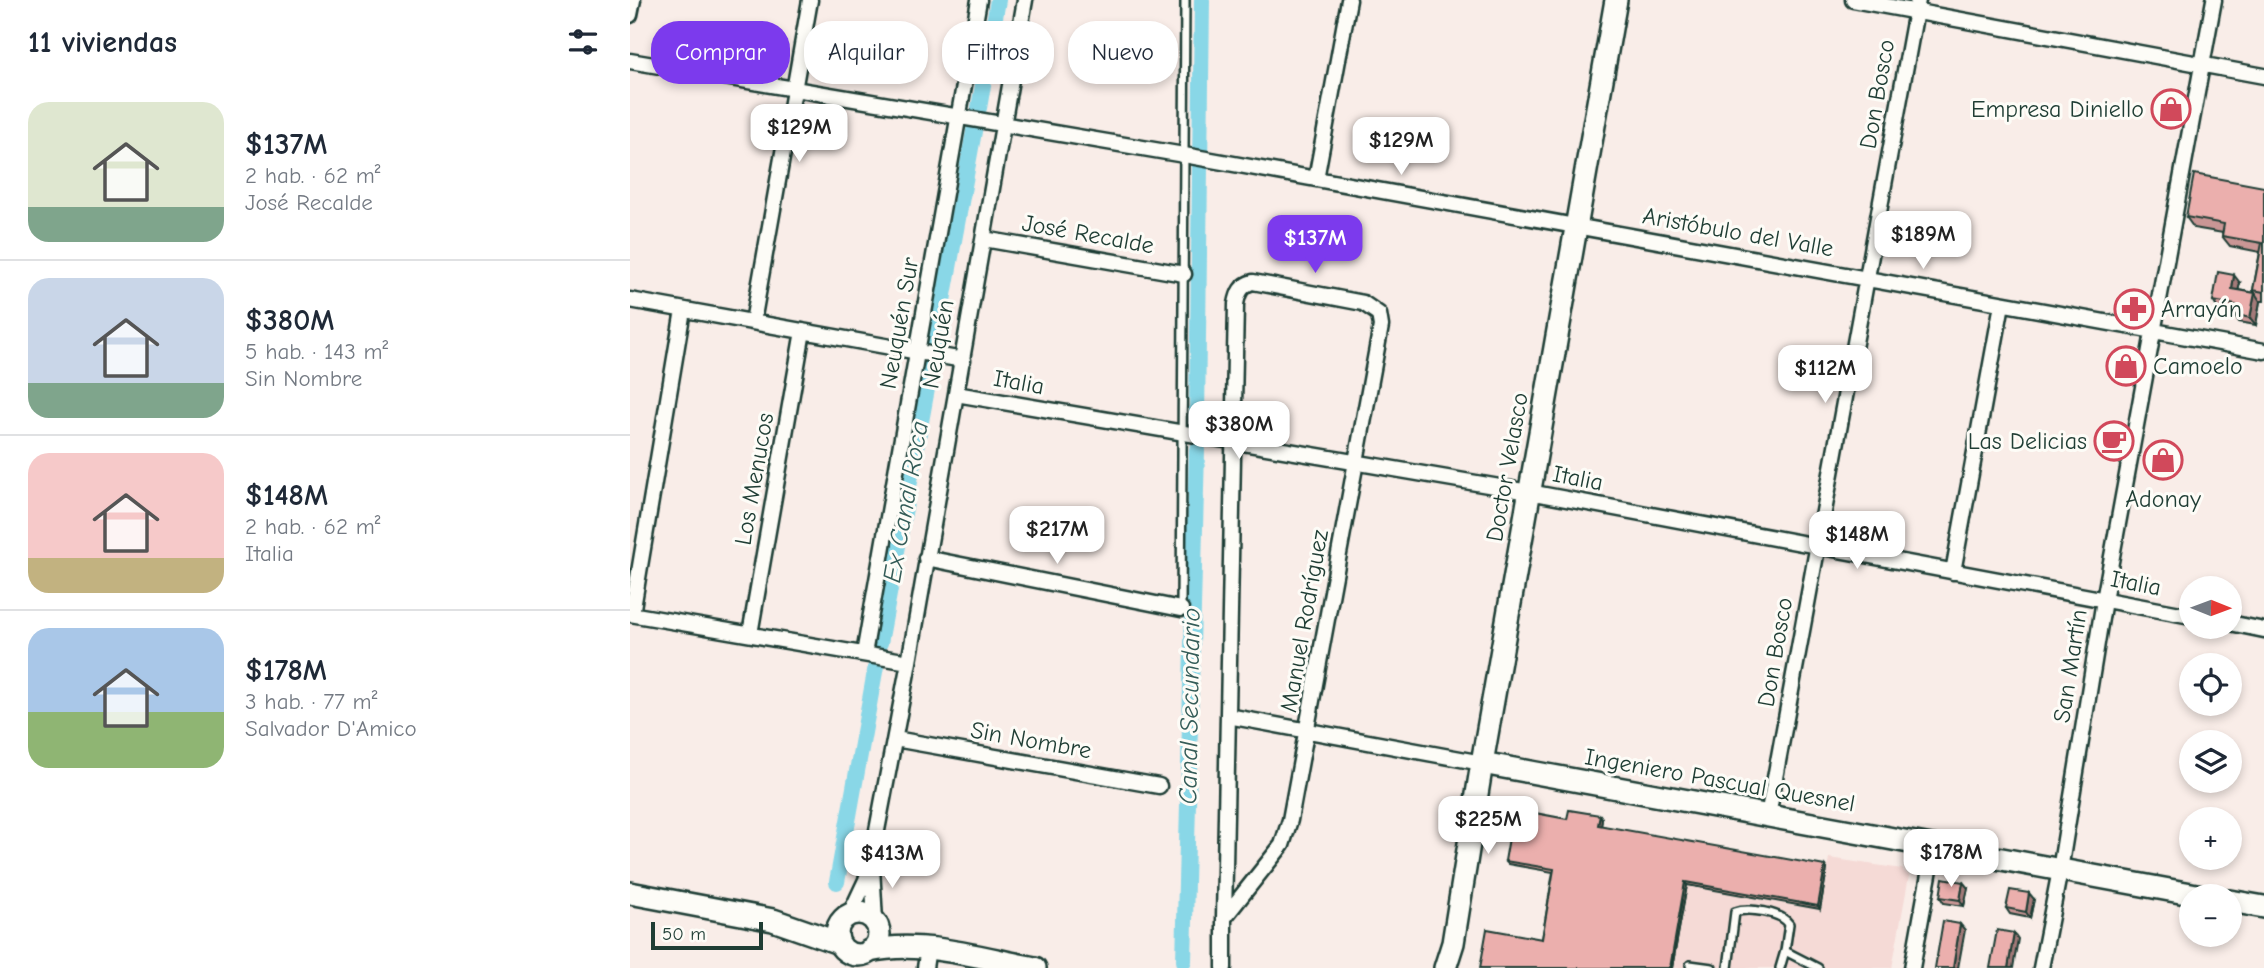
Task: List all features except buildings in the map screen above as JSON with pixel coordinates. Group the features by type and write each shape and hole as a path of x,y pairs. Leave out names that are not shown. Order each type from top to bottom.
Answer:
{"main road":[{"name":"Doctor Velasco","path":"1452,968 1453,943 1482,763 1616,0"},
{"name":"Ingeniero Pascual Quesnel","path":"1482,763 2179,892"},
{"path":"630,893 773,920 825,921 863,914 927,958"},
{"path":"2242,903 2264,907"},
{"path":"847,916 838,929 851,955"},
{"path":"773,920 851,955 886,948 927,958 1035,968"},
{"path":"851,955 877,941 876,924"},
{"name":"Doctor Velasco","path":"1445,968 1453,943"}],"street":[{"path":"630,15 633,0"},
{"path":"753,322 810,0"},
{"name":"Neuquén Sur","path":"864,654 979,0"},
{"name":"Neuquén","path":"847,916 866,880 871,862 895,739 1025,0"},
{"path":"1316,179 1349,0"},
{"path":"1853,0 1916,6 2264,76"},
{"name":"San Martín","path":"2041,968 2060,870 2104,600 2214,0"},
{"name":"Don Bosco","path":"1768,816 1916,6"},
{"path":"630,61 1184,155"},
{"name":"Aristóbulo del Valle","path":"1184,155 2264,351"},
{"name":"José Recalde","path":"984,239 1184,274"},
{"name":"Manuel Rodríguez","path":"1224,918 1282,845 1290,820 1381,333 1379,314 1368,305 1350,300 1259,282 1244,286 1239,291 1236,304 1234,442"},
{"name":"Italia","path":"630,300 963,360"},
{"path":"1953,572 2002,304"},
{"path":"683,310 631,614 909,662"},
{"name":"Los Menucos","path":"750,634 803,331"},
{"name":"Italia","path":"956,394 1529,492 2179,614"},
{"path":"1224,968 1234,442"},
{"path":"926,558 1181,609"},
{"path":"2242,625 2264,630"},
{"name":"Ingeniero Pascual Quesnel","path":"1228,716 1482,763"},
{"name":"Sin Nombre","path":"895,739 1159,786"},
{"path":"1912,968 1934,846"},
{"name":"Neuquén","path":"871,862 876,924"}],"lane":[{"path":"1181,609 1185,0"},
{"path":"1728,968 1735,912 1744,909 1785,918 1790,924 1780,968"},
{"path":"1785,951 1818,968"},
{"path":"1689,965 1713,968"}],"shaded area":[{"path":"1516,812 1827,869 1829,858 1902,869 1909,876 1892,968 1482,968 1543,942 1556,873 1508,864"}],"waterway":[{"name":"Ex Canal Roca","path":"979,108 998,0"},
{"name":"Canal Secundario","path":"1197,421 1202,0"},
{"name":"Ex Canal Roca","path":"935,344 975,126"},
{"name":"Ex Canal Roca","path":"880,643 932,362"},
{"name":"Canal Secundario","path":"1184,961 1197,450"},
{"name":"Ex Canal Roca","path":"837,882 876,666"}],"place":[{"name":"Empresa Diniello","path":"2171,109"},
{"name":"Arrayán","path":"2134,309"},
{"name":"Camoelo","path":"2126,366"},
{"name":"Las Delicias","path":"2114,441"},
{"name":"Adonay","path":"2163,460"}]}
